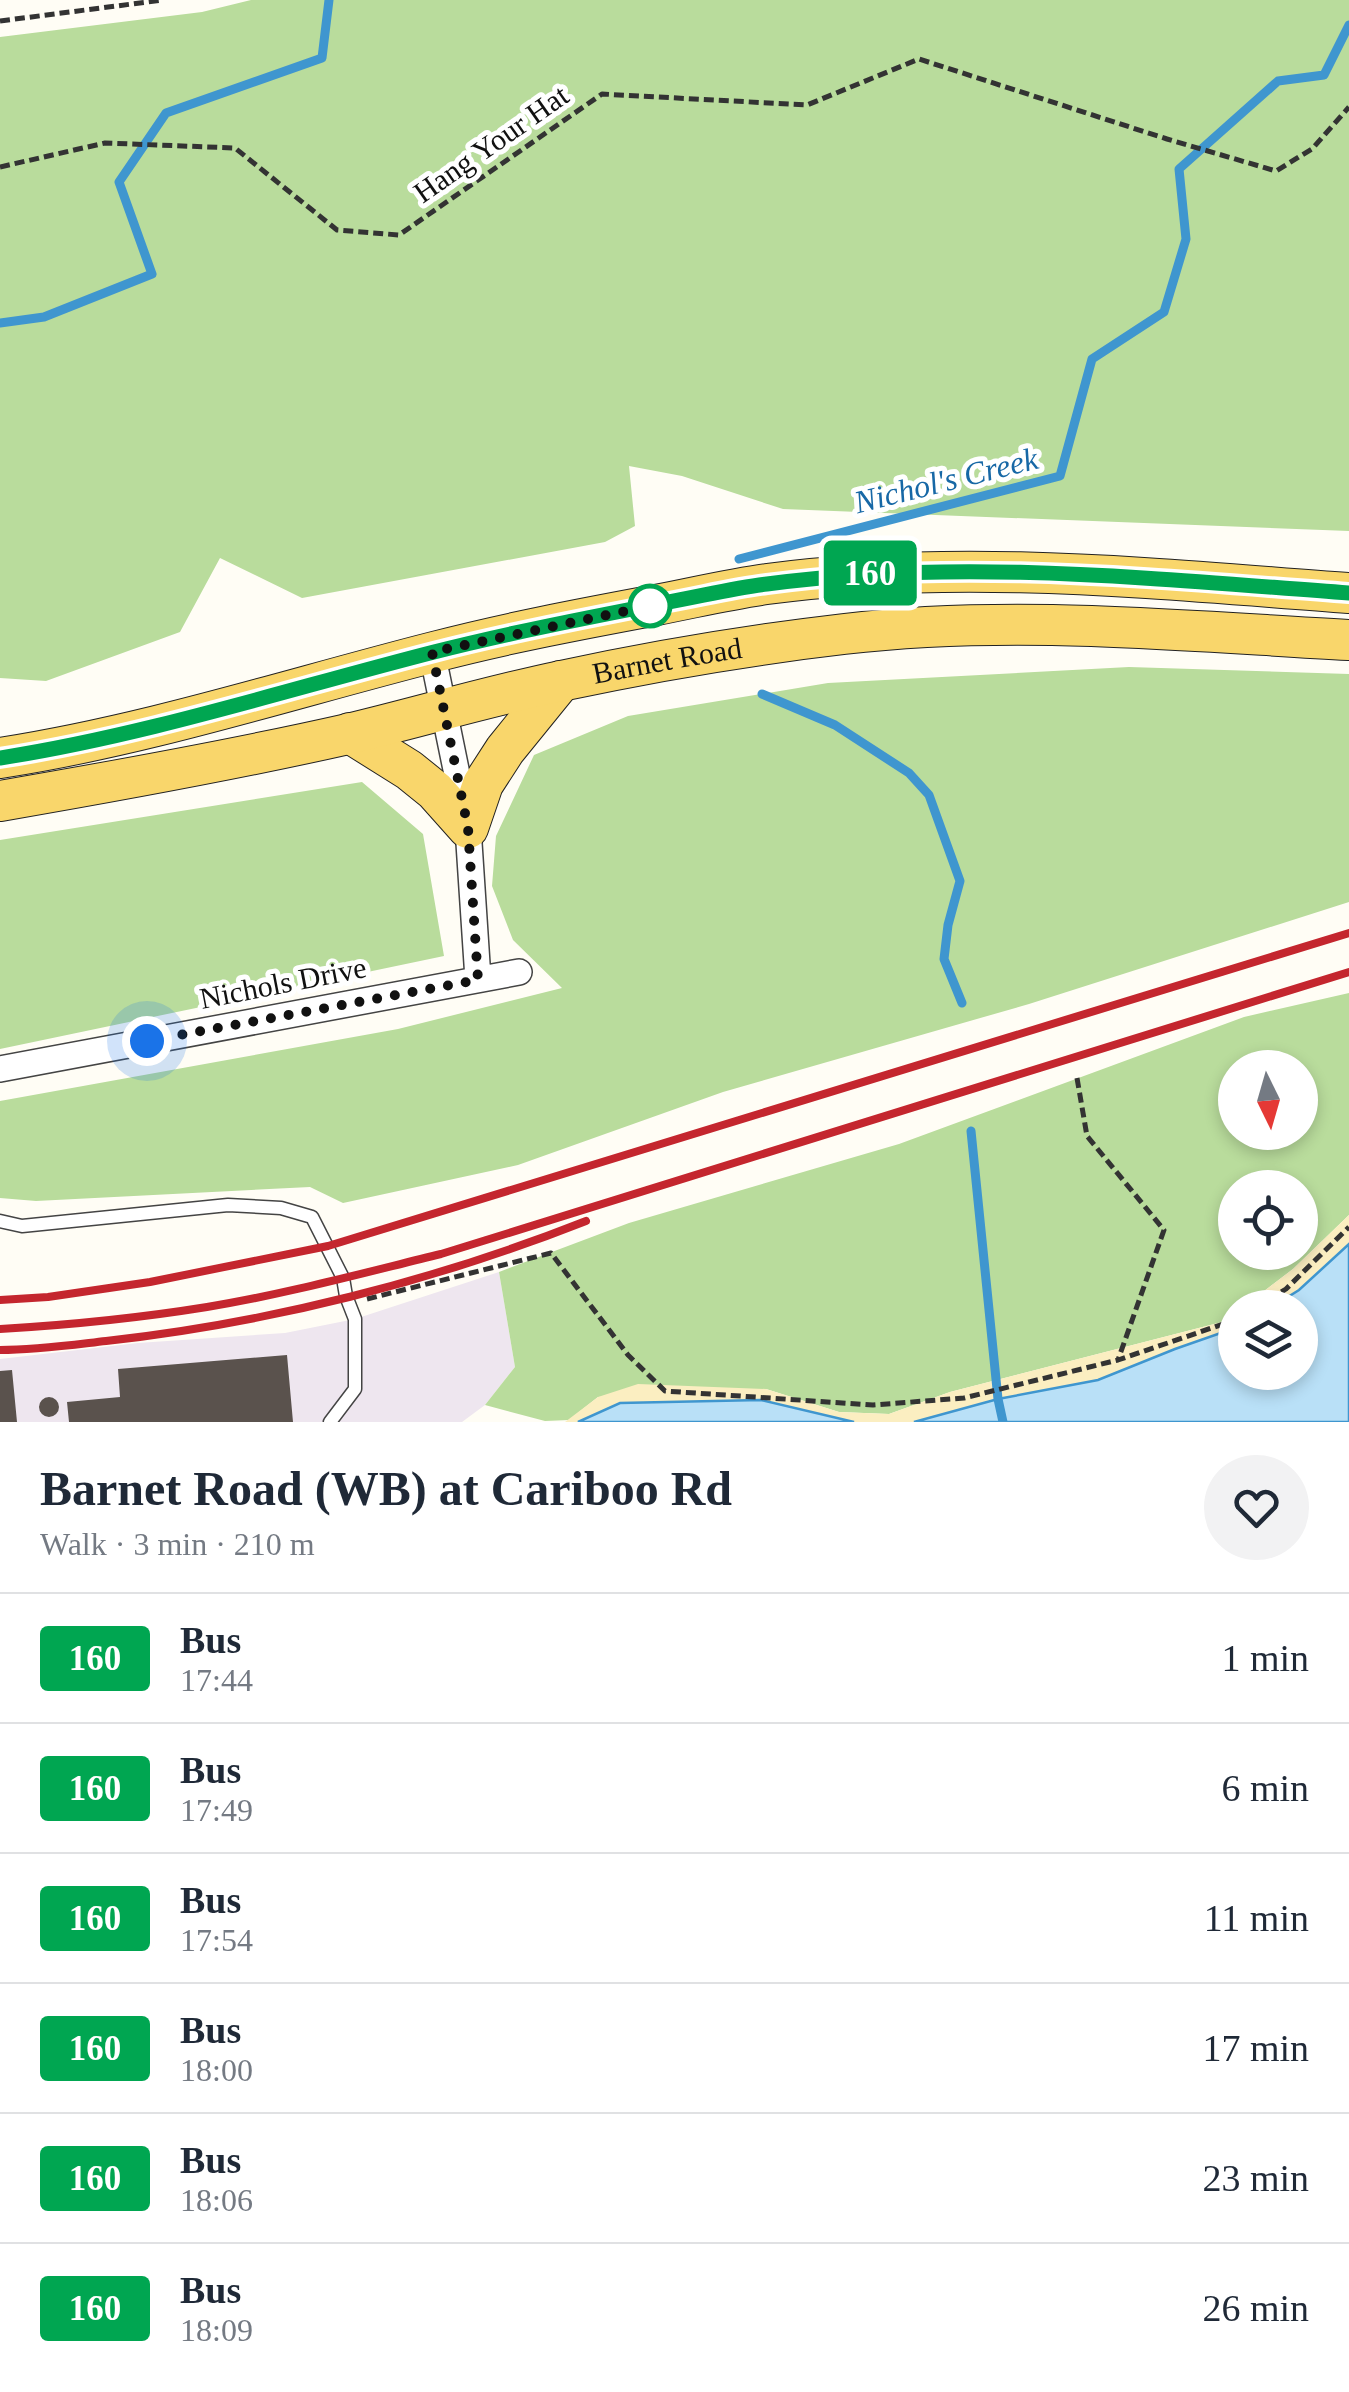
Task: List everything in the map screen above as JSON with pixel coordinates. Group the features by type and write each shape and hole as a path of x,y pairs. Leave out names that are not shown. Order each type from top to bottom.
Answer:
{"main road":[{"name":"Barnet Road","path":"0,758 136,732 432,652 762,584 886,572 983,570 1349,594"},
{"name":"Barnet Road","path":"0,801 350,733 561,681 745,646 848,633 1054,626 1349,640"},
{"path":"350,733 410,770 468,828 483,784 561,681"}],"street":[{"path":"432,652 468,828 478,980"},
{"name":"Nichols Drive","path":"0,1068 520,972"}],"lane":[{"path":"0,1221 22,1226 228,1205 281,1208 312,1216 343,1278 354,1320 355,1389 330,1422"}],"path":[{"path":"0,21 163,0"},
{"name":"Hang Your Hat","path":"0,168 105,143 235,148 337,230 399,235 602,94 807,105 918,59 1276,171 1312,149 1349,107"},
{"path":"1077,1078 1087,1136 1164,1230 1118,1360"},
{"path":"1284,1290 1349,1227"},
{"path":"348,1303 551,1253 628,1356 665,1392 872,1405 964,1398 1118,1360 1218,1326"}],"shaded area":[{"path":"499,1272 515,1367 485,1405 462,1422 0,1422 0,1359 138,1343 285,1333 355,1319"}],"green space":[{"path":"251,0 1349,0 1349,531 783,509 682,476 629,466 635,526 605,542 302,598 220,558 180,632 46,681 0,678 0,37 202,12"},
{"path":"1129,667 1349,674 1349,902 1029,1004 723,1092 518,1165 343,1203 310,1187 36,1201 0,1198 0,1101 398,1029 562,988 513,940 492,886 496,836 534,755 628,716 828,683"},
{"path":"362,782 423,834 444,956 0,1049 0,840"},
{"path":"1349,993 1349,1215 1318,1245 1318,1170 1218,1170 1218,1270 1292,1270 1265,1290 1218,1290 1218,1323 950,1392 889,1414 839,1412 766,1389 598,1397 569,1420 545,1421 485,1405 515,1367 499,1272 629,1223 899,1144 1244,1017"}],"sand":[{"path":"1349,1215 1349,1422 565,1422 598,1397 638,1384 766,1389 839,1412 889,1414 950,1392 1218,1323 1218,1390 1318,1390 1318,1290 1265,1290 1292,1270 1318,1270 1318,1245"}],"water":[{"path":"1349,1244 1349,1422 914,1422 998,1399 1098,1380 1218,1334 1218,1390 1318,1390 1318,1290 1299,1290"},
{"path":"761,1400 854,1422 578,1422 620,1403"}],"building":[{"path":"287,1355 293,1422 69,1422 67,1402 120,1397 118,1369"},
{"path":"12,1370 17,1422 0,1422 0,1371"},
{"path":"49,1397 59,1407 49,1417 39,1407"}],"waterway":[{"path":"0,323 44,317 152,274 119,182 166,113 322,58 329,0"},
{"name":"Nichol's Creek","path":"739,559 1060,476 1092,359 1164,312 1186,239 1179,169 1278,81 1324,75 1349,25"},
{"name":"Nichol's Creek","path":"762,694 835,725 909,773 929,795 960,881 944,959 962,1003"},
{"name":"Nichol's Creek","path":"971,1131 1003,1422"}],"railway":[{"path":"0,1300 150,1282 328,1246 1349,933"},
{"path":"0,1329 104,1321 207,1307 441,1254 1349,972"},
{"path":"0,1350 167,1333 289,1311 470,1263 586,1221"}],"bus line":[{"name":"160","path":"0,758 136,732 482,640 762,584 903,571 983,570 1349,593"}],"route":[{"path":"147,1041 478,980 468,828 432,652 650,606"}]}
